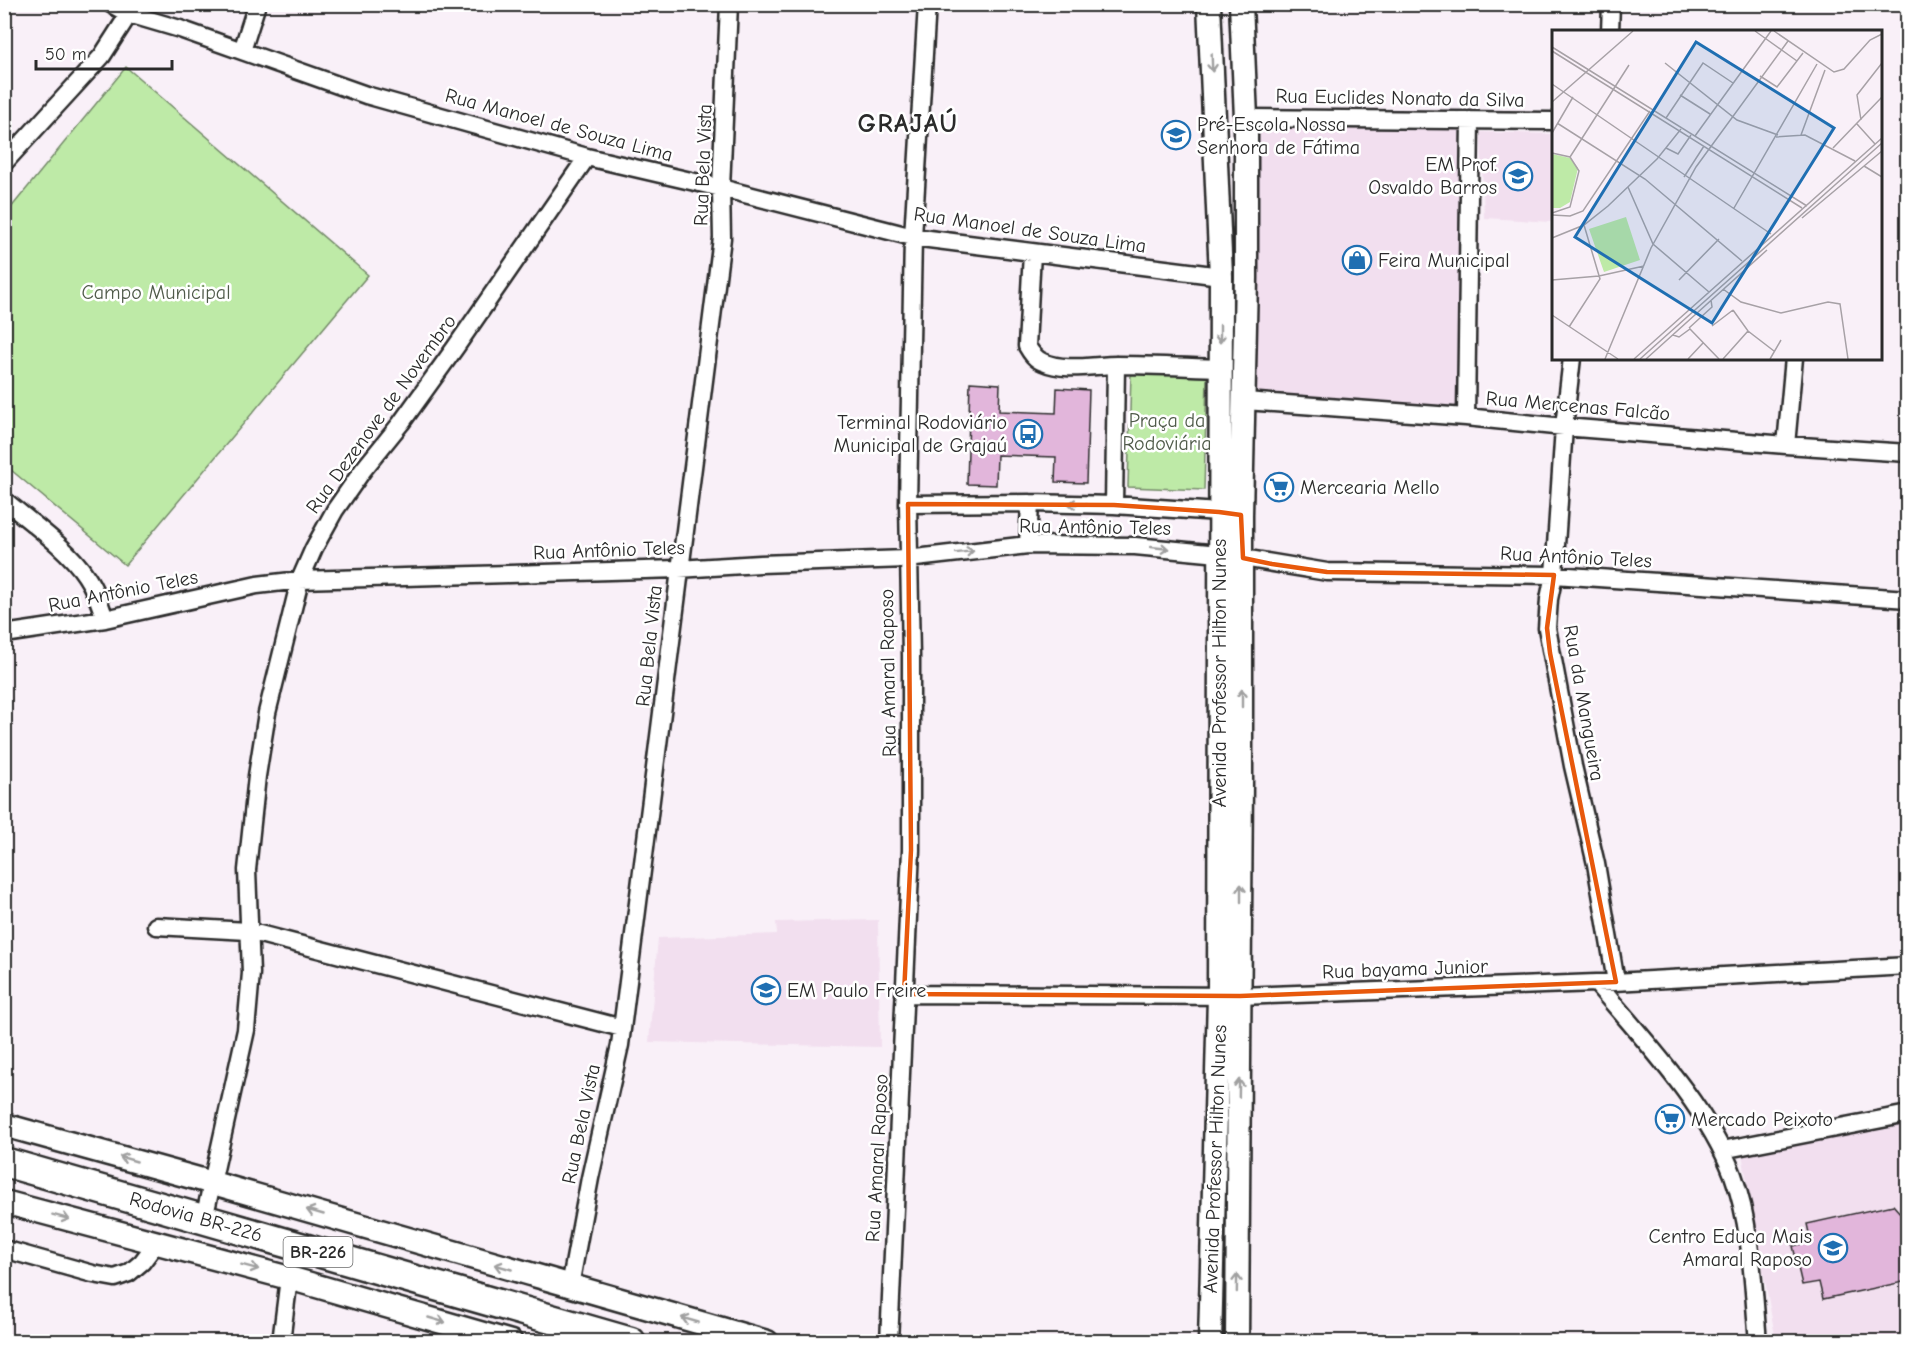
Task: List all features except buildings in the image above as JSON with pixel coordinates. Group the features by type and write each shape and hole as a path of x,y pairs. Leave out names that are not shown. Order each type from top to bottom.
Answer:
{"highway":[{"name":"Rodovia BR-226","path":"4,1162 631,1341"}],"street":[{"name":"Rua Manoel de Souza Lima","path":"111,4 129,14 366,95 587,157 721,188 913,237 1221,276"},
{"path":"242,51 257,4"},
{"name":"Rua Bela Vista","path":"570,1286 622,1028 663,715 678,569 722,238 721,188 729,4"},
{"name":"Rua Amaral Raposo","path":"889,1341 911,850 911,656 907,559 913,237 927,4"},
{"name":"Avenida Professor Hilton Nunes","path":"1209,4 1221,276 1220,368 1230,513 1243,558 1229,996 1210,1341"},
{"name":"Avenida Professor Hilton Nunes","path":"1237,1341 1219,554 1230,513 1245,401 1246,118 1241,4"},
{"path":"1610,30 1611,4"},
{"path":"4,163 102,56 129,14"},
{"name":"Rua Euclides Nonato da Silva","path":"1246,118 1552,121"},
{"path":"1466,417 1470,120"},
{"name":"Rua Dezenove de Novembro","path":"204,1219 246,1030 251,995 247,870 257,776 267,713 300,580 335,510 435,376 587,157"},
{"path":"1032,253 1027,346 1033,356 1041,362 1054,366 1245,367"},
{"path":"1221,276 1246,278"},
{"name":"Rua da Mangueira","path":"1572,360 1564,427 1554,575 1546,628 1573,766 1596,864 1616,982"},
{"path":"1786,445 1794,360"},
{"path":"1114,504 1116,365"},
{"name":"Rua Mercenas Falcão","path":"1245,401 1908,453"},
{"path":"4,500 53,542 85,574 95,591 105,619"},
{"path":"1028,544 1030,503"},
{"name":"Rua Antônio Teles","path":"908,504 1114,504 1230,513"},
{"name":"Rua Antônio Teles","path":"4,634 105,619 257,585 300,580 678,569 907,559 1028,544 1134,546 1219,554"},
{"path":"1219,554 1243,558"},
{"name":"Rua Antônio Teles","path":"1243,558 1327,572 1554,575 1908,599"},
{"path":"156,926 248,931 622,1028"},
{"name":"Rua bayama Junior","path":"904,994 1229,996 1596,983 1908,966"},
{"path":"1596,983 1680,1086 1722,1150 1734,1178 1747,1232 1758,1341"},
{"path":"1722,1150 1908,1114"},
{"path":"4,1125 767,1341"},
{"path":"4,1202 289,1278 512,1341"},
{"path":"4,1249 93,1274 116,1278 129,1273 142,1262 157,1242"},
{"path":"281,1341 289,1278"}],"highlighted area":[{"path":"908,504 1114,505 1219,512 1241,515 1243,558 1272,564 1327,572 1554,575 1547,628 1550,653 1616,982 1240,996 904,994 911,850"}],"shaded area":[{"name":"Feira Municipal","path":"1253,123 1463,126 1461,411 1252,394"},
{"name":"EM Prof. Osvaldo Barros","path":"1481,132 1552,134 1552,222 1484,218"},
{"name":"EM Paulo Freire","path":"878,920 880,1047 649,1042 658,938 777,934 776,922"},
{"name":"Centro Educa Mais Amaral Raposo","path":"1907,1124 1907,1341 1776,1341 1742,1154"}],"green space":[{"name":"Campo Municipal","path":"126,67 368,275 125,565 5,465 5,215"},
{"name":"Praça da Rodoviária","path":"1131,373 1207,376 1204,490 1128,487"}],"place":[{"name":"Pré-Escola Nossa Senhora de Fátima","path":"1176,135"},
{"name":"EM Prof. Osvaldo Barros","path":"1518,176"},
{"name":"Feira Municipal","path":"1357,260"},
{"name":"Terminal Rodoviário Municipal de Grajaú","path":"1028,434"},
{"name":"Mercearia Mello","path":"1279,487"},
{"name":"EM Paulo Freire","path":"766,990"},
{"name":"Mercado Peixoto","path":"1670,1119"},
{"name":"Centro Educa Mais Amaral Raposo","path":"1833,1248"}],"district":[{"name":"GRAJAÚ","path":"908,124"}]}
